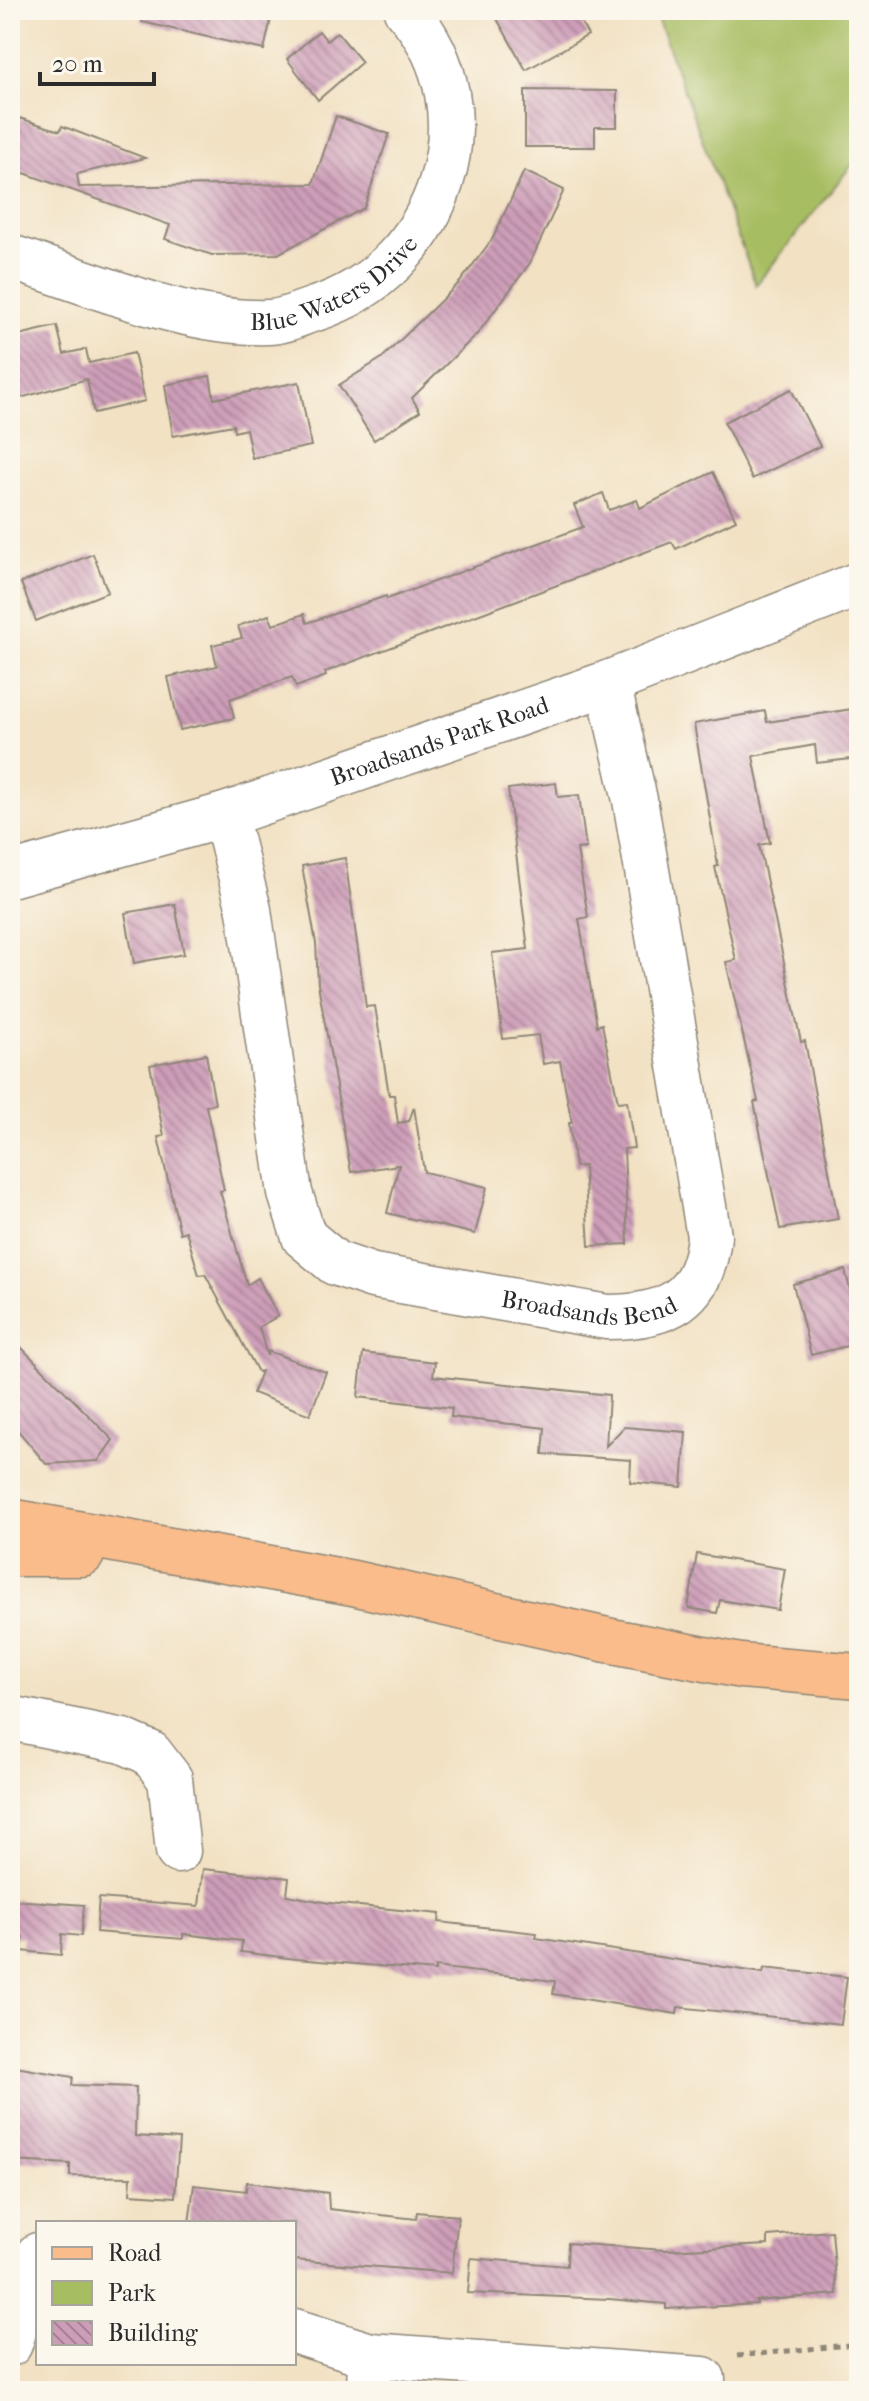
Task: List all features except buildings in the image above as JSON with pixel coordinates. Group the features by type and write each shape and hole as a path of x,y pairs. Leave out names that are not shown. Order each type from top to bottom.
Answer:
{"main road":[{"path":"10,1521 196,1554 741,1666 859,1676"},
{"path":"10,1554 196,1554"}],"street":[{"name":"Blue Waters Drive","path":"10,257 205,316 271,322 340,301 386,271 425,226 442,183 451,129 441,70 424,31 406,10"},
{"name":"Broadsands Park Road","path":"10,875 225,815 608,683 859,584"},
{"name":"Broadsands Bend","path":"225,815 249,910 290,1193 304,1237 335,1263 373,1276 607,1317 644,1317 664,1310 687,1295 706,1265 709,1236 635,800 608,683"},
{"path":"10,1718 123,1741 150,1753 170,1779 178,1851"},
{"path":"10,2236 36,2242"},
{"path":"10,2344 36,2261"},
{"path":"296,2332 369,2373 703,2379"}],"path":[{"path":"703,2379 732,2356 859,2344"}],"green space":[{"path":"654,10 859,10 859,156 756,285"}]}
